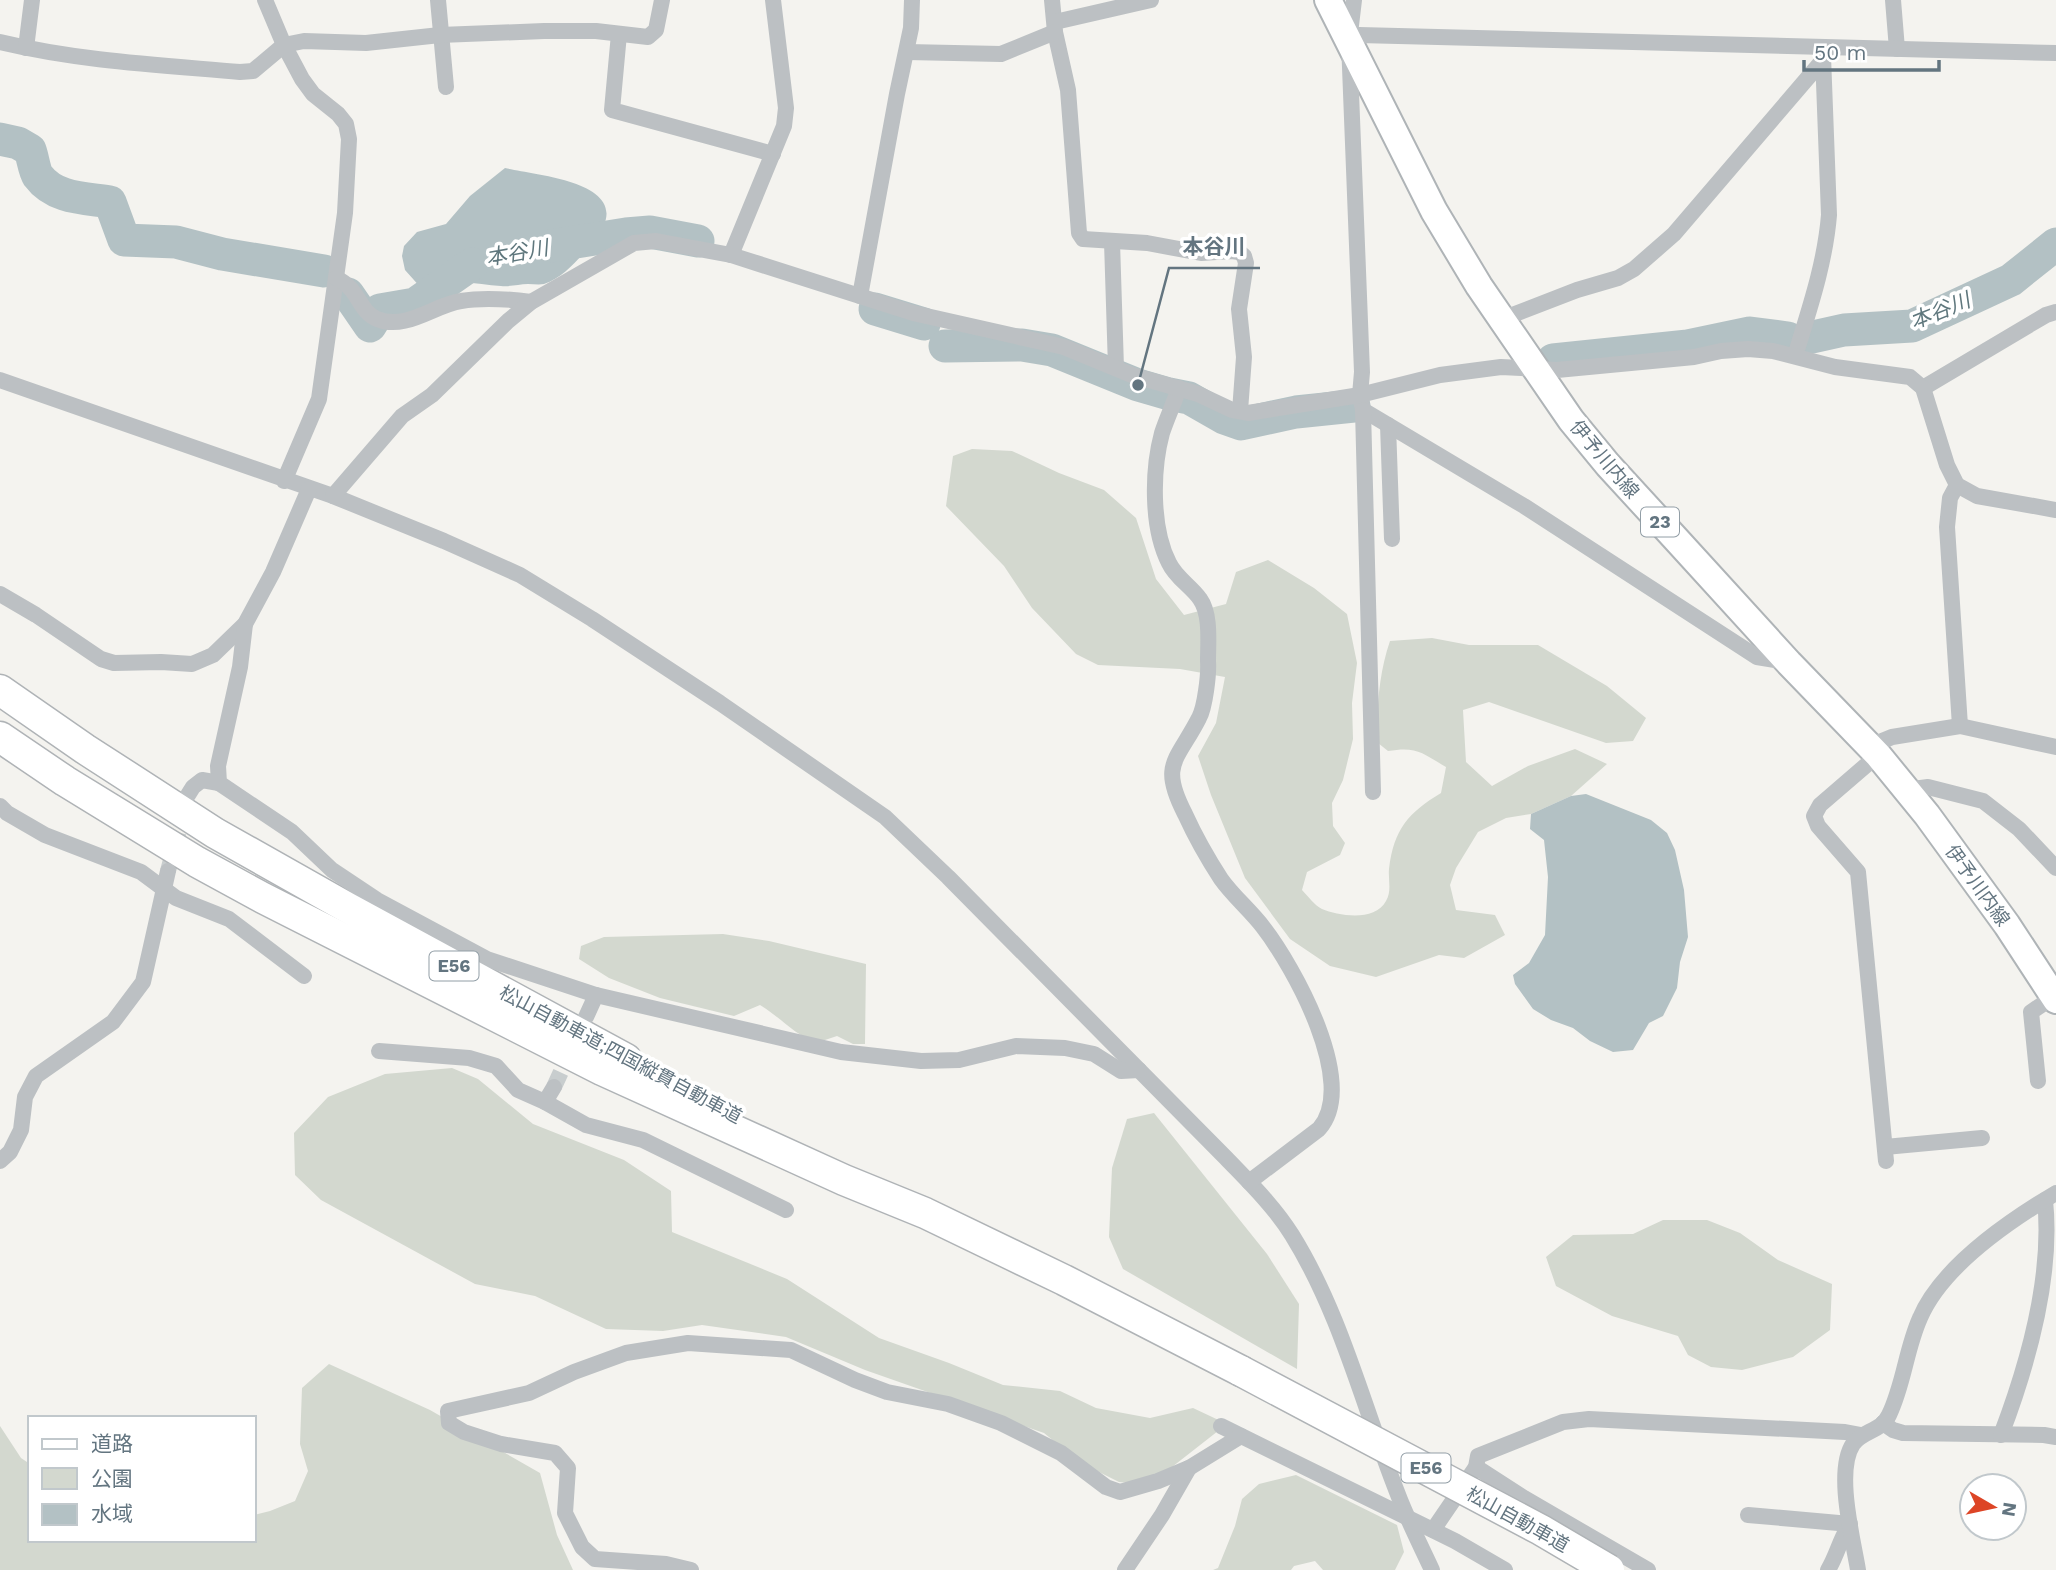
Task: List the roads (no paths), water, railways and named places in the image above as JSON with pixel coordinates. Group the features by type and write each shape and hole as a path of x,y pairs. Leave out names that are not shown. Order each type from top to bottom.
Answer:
{"highway":[{"name":"松山自動車道;四国縦貫自動車道","path":"0,690 215,833 612,1052 849,1170 925,1213"},
{"name":"松山自動車道;四国縦貫自動車道","path":"0,737 65,781 197,862 263,898 602,1070 844,1180 925,1213 1076,1286 1241,1371"},
{"name":"松山自動車道","path":"1241,1371 1541,1530 1609,1570"}],"main road":[{"name":"伊予川内線","path":"1328,0 1434,211 1479,286 1571,420 1608,465 1789,663 1874,751 1927,816 1999,914 2055,997"}],"street":[{"path":"26,48 32,0"},
{"path":"265,0 302,79 313,94 338,114 345,124 349,139 345,214 319,399 284,481"},
{"path":"438,0 446,87"},
{"path":"0,42 89,59 240,72 253,71 284,45 304,41 366,43 440,35 544,31 648,37 656,30 662,0"},
{"path":"731,255 784,126 786,108 773,0"},
{"path":"860,296 907,52 912,0"},
{"path":"1052,0 1068,90 1079,233 1083,239 1147,243 1201,253 1232,251 1244,256 1239,309 1244,357 1240,411"},
{"path":"907,52 1002,54 1055,27 1151,0"},
{"path":"1354,0 1349,43 1362,372 1373,792"},
{"path":"1893,0 1897,49"},
{"path":"619,34 612,110 773,154"},
{"path":"1349,43 1359,35 1823,54 1897,49 2056,53"},
{"path":"1502,319 1577,290 1618,278 1634,269 1674,234 1823,54"},
{"path":"1795,356 1827,239 1829,215 1823,54"},
{"path":"333,496 402,416 432,395 531,302 634,243 656,241 731,255 913,313 1064,347 1240,411 1362,403 1440,375 1501,367 1571,369 1748,349 1795,356 1835,368 1910,377 1923,388 1947,465 1957,485 1978,496 2056,510"},
{"path":"1112,242 1116,368"},
{"path":"336,278 346,283 357,295 367,313 378,320 397,322 457,301 481,298 531,302"},
{"path":"1923,388 2046,315 2056,312"},
{"path":"0,380 333,496 520,575 709,696 885,817 948,877 1249,1182 1291,1233 1307,1261 1356,1372 1396,1491 1430,1569"},
{"path":"1179,388 1162,434 1155,489 1158,533 1169,564 1184,585 1201,599 1207,617 1209,667 1201,715 1174,759 1172,783 1184,813 1222,879 1262,925 1305,995 1321,1030 1328,1064 1331,1108 1328,1119 1319,1129 1249,1182"},
{"path":"1362,403 1388,425 1524,506 1756,657 1789,663"},
{"path":"1388,425 1392,539"},
{"path":"1957,485 1950,498 1947,527 1961,726"},
{"path":"0,594 101,659 114,663 192,664 212,655 245,624 273,572 309,489"},
{"path":"219,783 218,766 240,667 245,624"},
{"path":"1982,1139 1886,1154 1858,872 1818,827 1814,816 1821,805 1874,751 1892,737 1961,726 2056,747"},
{"path":"188,796 193,787 202,780 219,783 292,832 332,870 377,900 486,959 596,995 841,1052 921,1061 959,1060 1016,1046 1065,1048 1094,1054 1122,1071 1139,1070"},
{"path":"1906,790 1928,787 1983,801 2019,829 2056,868"},
{"path":"0,806 44,835 141,872 176,898 229,919 304,976"},
{"path":"0,1161 10,1152 21,1130 25,1097 36,1076 113,1022 143,982 168,871"},
{"path":"586,1017 596,995"},
{"path":"2038,1081 2031,1012 2055,997"},
{"path":"379,1051 469,1058 496,1066 518,1090 586,1125 643,1140 786,1210"},
{"path":"545,1102 554,1087"},
{"path":"1433,1530 1475,1467 1479,1456 1563,1422 1589,1419 1861,1435 1879,1429 1889,1417 1921,1315 1934,1292 1979,1246 2006,1224 2050,1196"},
{"path":"2001,1435 2017,1388 2035,1318 2047,1248 2050,1196"},
{"path":"691,1570 666,1564 595,1559 582,1547 565,1513 568,1468 555,1453 501,1444 464,1432 449,1423 448,1411 528,1393 575,1371 626,1353 688,1343 791,1350 887,1392 948,1404 1001,1423 1061,1453 1106,1487 1120,1492 1189,1468 1241,1436"},
{"path":"1883,1423 1903,1433 2056,1437"},
{"path":"1221,1426 1433,1530 1505,1570"},
{"path":"1858,1570 1845,1489 1847,1463 1852,1446 1861,1435"},
{"path":"1475,1467 1648,1570"},
{"path":"1125,1570 1162,1515 1189,1468"},
{"path":"1748,1515 1850,1524"},
{"path":"1828,1570 1850,1524"}],"water":[{"path":"505,168 562,179 597,195 605,207 605,222 593,242 565,272 544,284 504,286 459,283 422,289 405,270 402,256 404,246 417,232 446,224 470,196"},
{"path":"1586,794 1651,820 1667,833 1675,850 1684,890 1688,937 1680,962 1677,988 1663,1016 1649,1023 1633,1050 1613,1052 1590,1041 1573,1028 1551,1020 1533,1009 1515,984 1513,975 1529,963 1545,935 1548,877 1544,840 1530,829 1531,814 1571,796"}],"waterway":[{"name":"本谷川","path":"0,139 18,143 30,150 35,171 45,184 53,189 71,196 110,202 124,240 176,242 222,254 324,271"},
{"name":"本谷川","path":"551,246 650,232 698,241"},
{"name":"本谷川","path":"1808,338 1844,330 1912,326 2011,280 2056,244"},
{"name":"本谷川","path":"348,294 370,326 380,310 415,304 472,264"},
{"name":"本谷川","path":"875,309 924,324"},
{"name":"本谷川","path":"1553,360 1688,346 1750,333 1788,338"},
{"name":"本谷川","path":"945,346 1022,345 1052,350 1138,385 1189,398 1224,418 1241,424 1296,412 1354,406"}],"tunnel":[{"path":"168,871 185,808"},
{"path":"554,1087 572,1048"}],"place":[{"name":"本谷川","path":"1138,385"}]}
